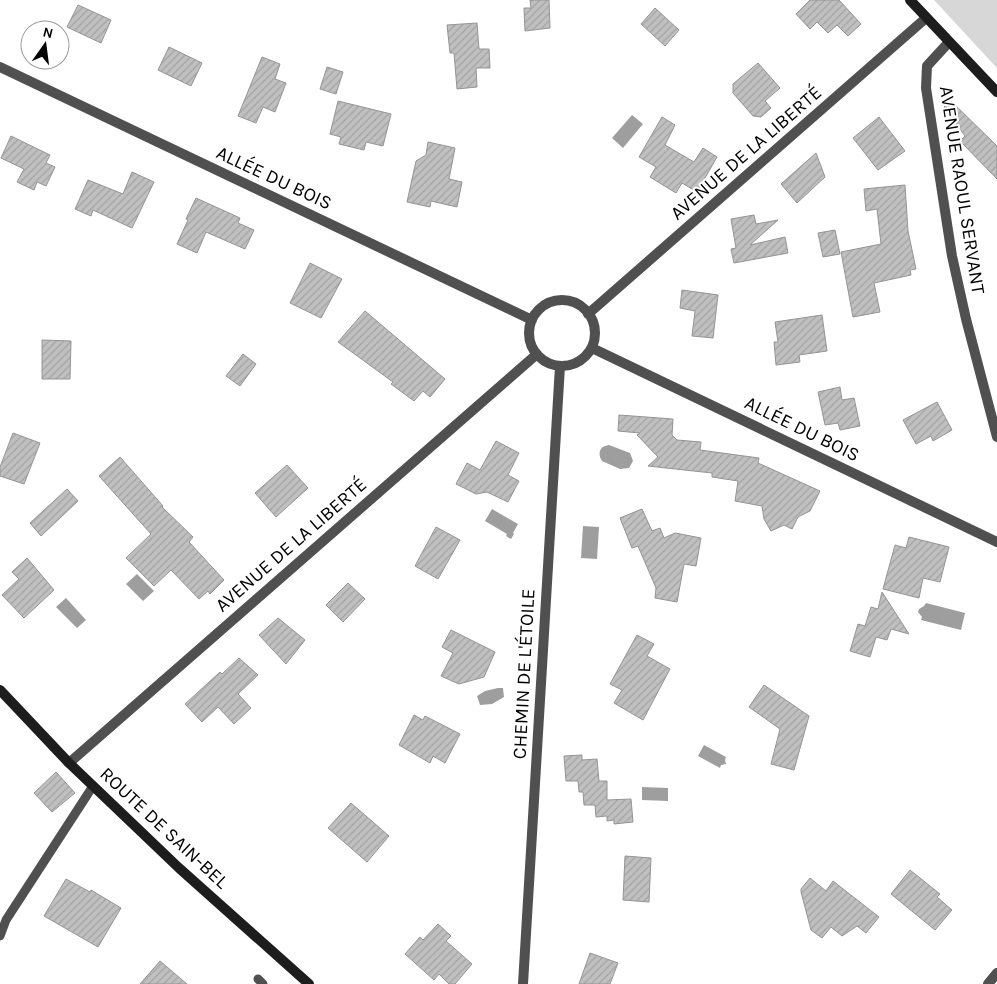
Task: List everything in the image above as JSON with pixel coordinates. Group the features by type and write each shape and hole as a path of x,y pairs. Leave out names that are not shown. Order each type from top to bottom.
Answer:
{"main road":[{"path":"910,0 997,92"},
{"name":"ROUTE DE SAIN-BEL","path":"0,690 69,763 178,868 309,984"}],"street":[{"name":"AVENUE DE LA LIBERTÉ","path":"588,314 926,18"},
{"name":"AVENUE RAOUL SERVANT","path":"949,42 927,66 926,88 952,256 966,319 997,437"},
{"name":"ALLÉE DU BOIS","path":"0,67 532,320"},
{"path":"558,301 570,302 580,306 588,314 595,330 592,348 579,362 560,366 547,363 536,354 530,338 530,328 532,320 539,310 548,304 558,301"},
{"name":"ALLÉE DU BOIS","path":"592,348 997,542"},
{"name":"AVENUE DE LA LIBERTÉ","path":"69,763 536,354"},
{"name":"CHEMIN DE L'ÉTOILE","path":"523,984 560,366"},
{"path":"988,984 997,973"}],"lane":[{"path":"0,936 6,920 93,786"},
{"path":"0,912 6,920"}],"shaded area":[{"path":"934,0 997,0 997,68"},
{"path":"632,115 643,124 623,148 612,138"},
{"path":"609,445 630,453 633,461 629,468 620,469 602,461 600,450"},
{"path":"492,509 518,524 511,539 506,536 507,534 485,521"},
{"path":"583,526 599,527 597,559 581,558"},
{"path":"137,574 154,591 143,601 126,584"},
{"path":"66,598 86,620 77,628 56,607"},
{"path":"926,603 965,613 961,630 921,620 922,617 918,612"},
{"path":"503,688 504,697 492,704 480,705 477,696 485,691"},
{"path":"704,745 726,757 726,764 721,765 720,768 698,756"},
{"path":"642,787 668,788 668,801 642,800"}],"building":[{"path":"530,0 549,0 550,28 525,31 524,8 531,8"},
{"path":"810,0 839,0 861,24 848,36 837,25 828,33 817,22 810,29 796,14"},
{"path":"78,5 111,20 101,43 70,28 70,21"},
{"path":"655,8 679,30 665,46 641,24"},
{"path":"477,23 479,49 489,49 490,68 476,68 477,87 457,89 454,53 450,53 447,25"},
{"path":"169,47 202,63 191,86 158,70"},
{"path":"262,57 280,64 275,79 286,83 275,112 263,107 256,123 238,116"},
{"path":"758,63 780,88 765,101 771,108 761,117 753,116 733,93 733,84"},
{"path":"327,67 343,72 336,94 320,89"},
{"path":"338,101 391,114 383,146 366,142 364,150 339,144 341,137 330,134"},
{"path":"951,101 997,146 997,179 960,141 965,136 944,107"},
{"path":"662,117 675,125 665,145 694,162 703,148 717,157 697,192 682,183 676,193 650,177 656,167 639,157"},
{"path":"879,117 905,151 878,170 853,138"},
{"path":"11,136 50,155 46,163 55,167 46,186 37,182 34,190 17,182 24,169 1,158"},
{"path":"428,142 455,148 449,179 462,182 457,207 431,201 430,207 407,202 416,161 426,155"},
{"path":"816,153 825,177 797,203 781,184"},
{"path":"132,172 154,182 132,228 93,210 91,216 75,209 88,180 123,194"},
{"path":"905,185 908,231 916,269 910,270 911,275 874,283 880,312 853,317 841,252 881,244 877,209 866,211 864,189"},
{"path":"196,198 240,218 238,223 254,230 245,249 206,232 197,253 177,244"},
{"path":"754,215 756,224 778,220 750,245 785,237 788,253 734,263 731,249 736,248 731,219"},
{"path":"835,230 840,254 823,257 818,233"},
{"path":"310,263 342,279 321,318 290,303"},
{"path":"682,290 718,295 713,338 692,336 695,311 680,308"},
{"path":"365,311 445,379 430,397 423,391 414,401 391,384 393,382 338,342"},
{"path":"822,315 827,351 799,355 800,362 776,365 774,342 778,342 775,322"},
{"path":"42,340 71,341 70,379 42,379"},
{"path":"243,354 256,364 240,386 226,376"},
{"path":"840,387 842,400 854,398 860,426 840,430 838,423 825,425 818,392"},
{"path":"937,402 952,430 933,441 931,436 916,444 903,420"},
{"path":"619,415 673,419 672,435 677,440 701,442 700,450 759,458 758,463 820,491 810,511 798,517 792,529 784,525 771,531 764,519 762,506 735,501 738,481 712,477 712,473 648,466 658,457 637,435 640,433 618,431"},
{"path":"13,433 40,443 24,484 0,476 0,467"},
{"path":"496,441 519,453 508,475 519,481 508,502 487,492 476,494 456,484 467,463 480,470"},
{"path":"120,457 162,507 193,537 189,542 224,580 210,594 208,591 199,599 171,570 154,586 126,558 151,534 99,476"},
{"path":"287,465 308,488 276,517 255,493"},
{"path":"67,489 78,501 41,536 30,523"},
{"path":"642,509 652,531 660,528 664,538 675,533 701,538 696,566 684,564 677,602 655,598 656,588 638,546 632,548 620,518"},
{"path":"436,527 460,540 438,579 415,566"},
{"path":"909,537 949,547 940,582 923,578 919,598 883,589 895,545 906,548"},
{"path":"27,558 54,590 24,618 2,595 19,579 12,572"},
{"path":"348,583 365,599 343,622 326,605"},
{"path":"882,592 909,634 891,629 887,640 876,637 870,657 850,651 858,624 865,626 871,607 878,609"},
{"path":"278,618 305,640 286,664 259,635"},
{"path":"451,630 495,652 484,677 459,684 441,676 453,653 442,647"},
{"path":"637,635 654,644 647,656 670,669 643,720 614,703 622,690 610,684"},
{"path":"239,658 258,675 238,694 251,708 234,724 218,707 202,722 185,704 220,672 222,674"},
{"path":"764,685 809,716 794,770 771,764 780,729 749,707"},
{"path":"414,715 423,720 425,716 460,734 445,763 433,756 430,763 399,745"},
{"path":"582,755 582,760 597,759 599,781 607,781 607,800 631,799 633,822 614,824 614,820 607,821 607,816 596,817 595,805 584,805 583,792 579,792 578,781 566,781 564,756"},
{"path":"56,772 75,793 52,812 34,793"},
{"path":"351,803 389,836 367,862 328,828"},
{"path":"625,856 651,858 649,902 623,900"},
{"path":"910,870 940,894 937,897 952,910 935,930 891,894"},
{"path":"810,878 826,891 833,881 879,917 866,933 857,926 842,936 831,927 822,938 811,930 801,892 801,889"},
{"path":"66,879 90,892 91,890 121,908 98,947 44,916"},
{"path":"438,924 451,936 446,941 472,964 455,984 449,984 439,974 434,980 405,954 420,937 423,940"},
{"path":"590,953 618,963 610,984 579,984"},
{"path":"160,961 187,984 140,984"}]}
